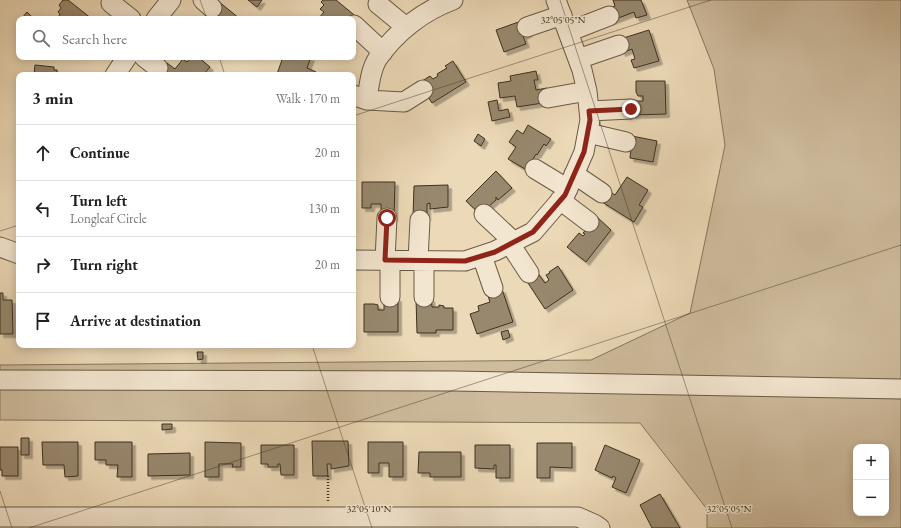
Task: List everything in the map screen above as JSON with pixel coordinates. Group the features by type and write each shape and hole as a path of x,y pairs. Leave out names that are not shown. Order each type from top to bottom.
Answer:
{"street":[{"path":"158,16 171,0"},
{"path":"423,90 404,102 358,100 370,80 377,59 406,27 426,13 451,0"},
{"path":"111,3 127,16"},
{"path":"378,4 406,27"},
{"path":"527,27 562,16 610,16"},
{"path":"356,260 465,261 482,256 533,232 567,188 584,152 590,120 587,91 578,59 562,16"},
{"path":"356,27 384,52"},
{"path":"578,59 619,45"},
{"path":"119,72 135,60"},
{"path":"548,98 587,91"},
{"path":"589,111 631,109"},
{"path":"588,133 626,142"},
{"path":"535,169 567,188 602,193"},
{"path":"567,188 589,222"},
{"path":"484,214 512,243 529,273"},
{"path":"387,218 390,297"},
{"path":"420,220 424,297"},
{"path":"0,247 16,253"},
{"path":"482,256 493,288"},
{"path":"0,380 452,381 901,389"},
{"path":"0,517 66,522 328,517 578,517 600,528"}],"path":[{"path":"328,476 328,517"}],"shaded area":[{"path":"687,0 901,0 901,528 707,528 707,509 640,423 0,420 0,365 591,360 690,313 725,145 714,69"}],"building":[{"path":"63,0 68,0 88,16 59,16 60,14 58,12 61,8 59,5"},
{"path":"248,0 262,0 257,7"},
{"path":"323,0 336,0 355,16 321,16 324,12 320,9 324,5 321,2"},
{"path":"613,0 641,0 647,15 636,18 634,12 611,21 607,9 615,6"},
{"path":"218,1 236,16 211,16 208,13"},
{"path":"27,12 31,16 24,16"},
{"path":"524,20 529,33 523,36 526,44 504,52 496,30"},
{"path":"649,30 659,61 634,68 631,60 635,59 632,49 622,53 617,40"},
{"path":"182,60 187,62 189,60 202,60 210,67 206,72 160,72 167,63 175,69"},
{"path":"282,60 310,60 307,68 316,72 278,72"},
{"path":"453,61 466,82 432,103 419,83 430,76 433,79 438,76 437,74 447,68 445,66"},
{"path":"35,65 54,67 54,70 57,70 57,72 34,72"},
{"path":"536,71 538,80 534,80 536,90 547,88 549,102 517,107 515,96 500,98 498,83 511,81 510,76"},
{"path":"636,81 665,81 666,114 632,115 631,101 643,101 643,96 638,96 636,92"},
{"path":"497,100 499,111 508,109 510,117 492,121 488,102"},
{"path":"528,125 551,139 546,146 544,144 537,155 536,154 533,159 536,161 530,172 508,159 516,147 509,142 517,130 523,134"},
{"path":"478,134 485,139 481,146 474,141"},
{"path":"627,135 657,141 653,162 630,158 631,148"},
{"path":"496,171 512,188 498,200 496,197 496,200 480,214 466,201"},
{"path":"627,177 648,190 639,205 643,207 634,222 602,202 609,191 615,195"},
{"path":"362,182 395,182 394,218 381,218 381,204 371,204 371,208 362,208"},
{"path":"448,185 448,207 430,209 430,203 427,204 427,217 413,217 414,186"},
{"path":"597,217 611,230 586,262 567,247 579,233 583,236 585,234 583,233"},
{"path":"558,266 573,290 545,309 526,280 537,272 545,283 549,280 546,275"},
{"path":"502,289 513,322 477,334 470,314 479,311 478,306 490,302 487,293"},
{"path":"0,293 3,293 3,300 12,300 13,334 0,334"},
{"path":"384,298 398,298 398,332 364,332 364,304 378,305 378,310 384,310"},
{"path":"416,298 431,298 432,307 439,307 439,305 444,306 444,308 453,308 453,330 436,330 436,333 417,333"},
{"path":"508,330 510,337 503,340 501,332"},
{"path":"197,352 203,352 203,359 198,360"},
{"path":"162,424 172,424 172,429 162,430"},
{"path":"21,438 29,438 29,455 21,455"},
{"path":"312,441 348,441 349,466 331,469 331,464 327,464 328,476 313,476"},
{"path":"42,442 78,442 78,476 65,477 64,465 43,465"},
{"path":"95,442 132,442 132,477 117,477 118,465 106,465 106,460 95,460"},
{"path":"205,442 241,443 241,467 232,467 233,464 219,464 219,477 205,477"},
{"path":"368,442 403,442 403,477 389,477 389,463 379,463 379,473 368,473"},
{"path":"537,443 572,443 572,468 550,467 550,478 537,478"},
{"path":"261,445 294,445 294,475 281,475 280,464 278,464 278,467 268,467 268,464 261,464"},
{"path":"475,445 510,445 510,478 496,478 496,465 494,465 494,469 475,468"},
{"path":"605,445 640,460 626,493 612,487 616,478 613,476 612,478 595,470"},
{"path":"0,447 18,447 18,476 2,476 2,470 0,470"},
{"path":"419,452 461,452 461,477 430,477 430,473 418,473"},
{"path":"190,453 190,475 148,476 148,454"},
{"path":"660,494 680,528 652,528 640,505"}],"route":[{"path":"387,218 385,260 465,261 495,252 533,232 565,195 584,152 590,120 589,111 631,109"}]}
